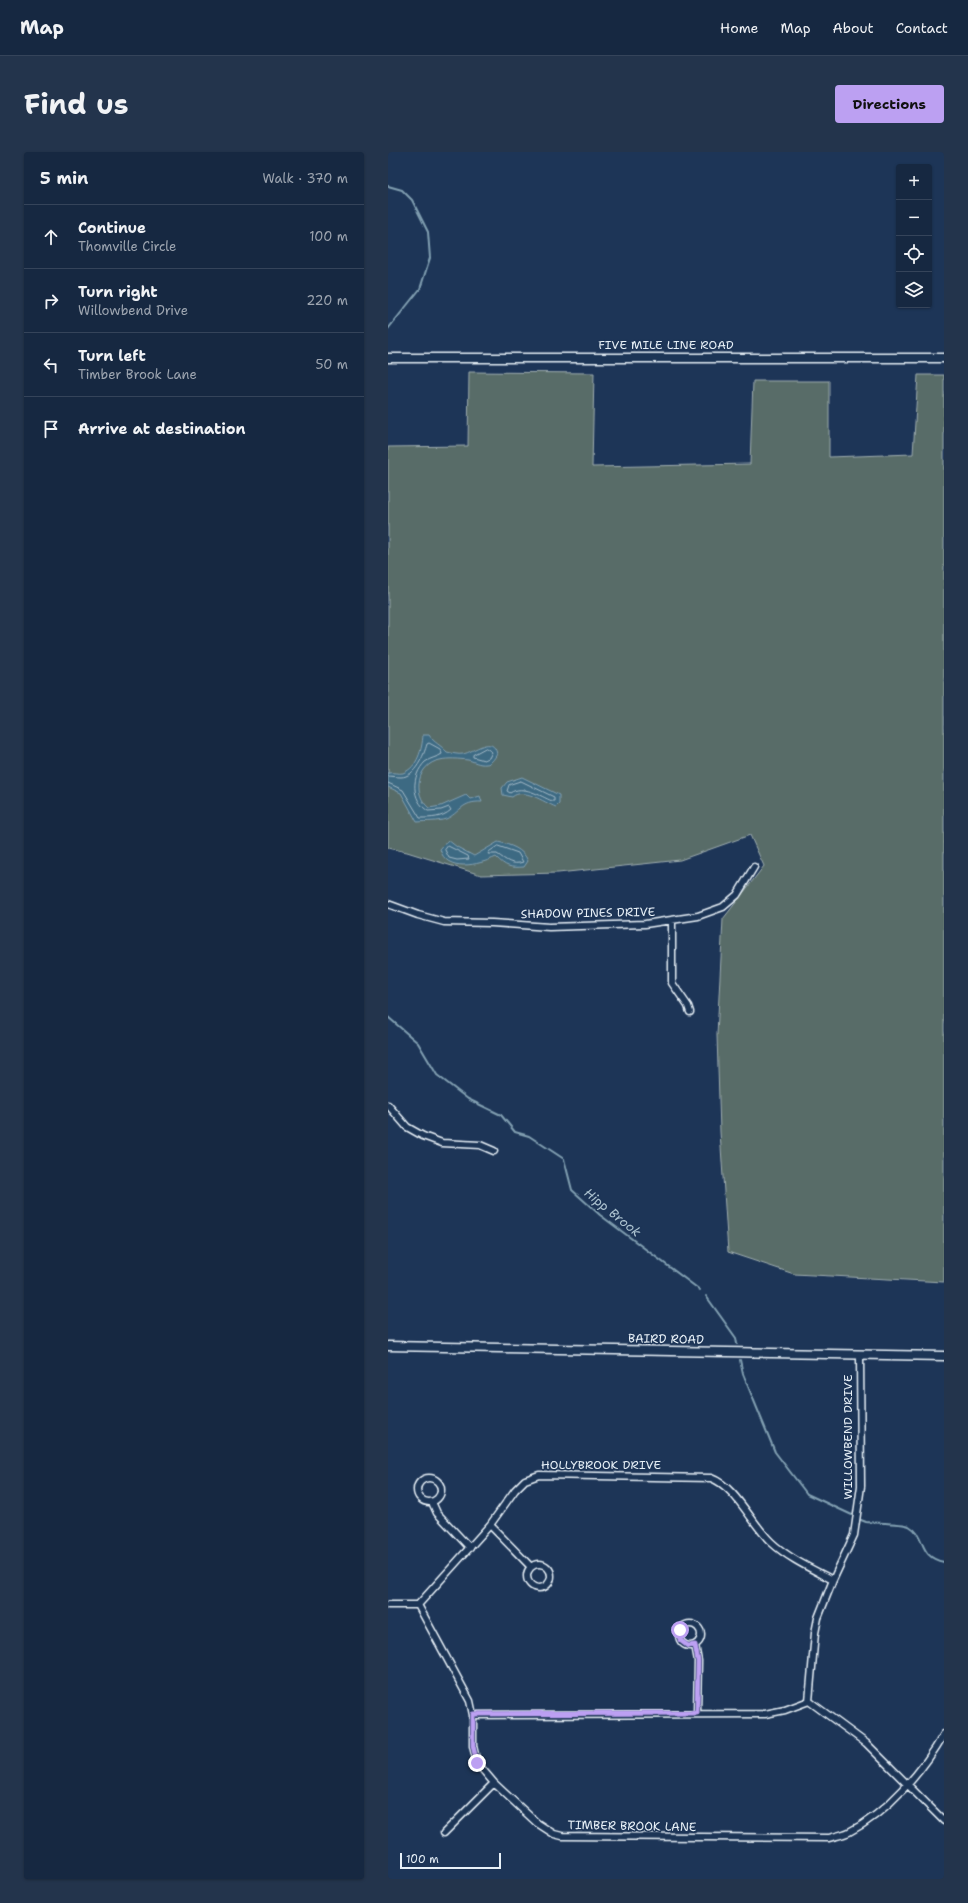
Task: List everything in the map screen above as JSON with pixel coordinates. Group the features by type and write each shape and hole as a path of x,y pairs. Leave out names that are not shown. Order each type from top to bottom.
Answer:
{"street":[{"name":"FIVE MILE LINE ROAD","path":"388,358 944,358"},
{"name":"SHADOW PINES DRIVE","path":"388,904 418,915 444,922 492,923 529,927 645,924 672,921 709,913 728,904 737,896 754,867"},
{"name":"SHADOW PINES DRIVE","path":"672,921 672,983 688,1006 690,1012"},
{"path":"388,1105 407,1126 433,1140 442,1143 480,1145 494,1151"},
{"name":"BAIRD ROAD","path":"388,1346 944,1356"},
{"name":"WILLOWBEND DRIVE","path":"809,1701 815,1633 818,1618 833,1580 854,1535 859,1504 860,1355"},
{"name":"HOLLYBROOK DRIVE","path":"418,1605 490,1525 515,1490 525,1480 532,1476 711,1478 718,1480 730,1490 752,1520 772,1543 792,1557 833,1580"},
{"path":"426,1478 434,1479 440,1485 441,1489 439,1497 432,1502 424,1502 417,1493 418,1486 426,1478"},
{"path":"432,1502 437,1513 470,1548"},
{"path":"490,1525 532,1567"},
{"path":"388,1605 418,1605"},
{"name":"TIMBER BROOK LANE","path":"418,1605 466,1691 470,1701 473,1714 474,1755 477,1763 494,1783 546,1830 562,1836 829,1838 848,1832 869,1819 908,1783 927,1760 944,1734"},
{"path":"695,1645 698,1661 697,1713"},
{"path":"473,1714 765,1714 785,1710 809,1701 866,1743 908,1783 944,1821"},
{"path":"444,1833 494,1783"}],"green space":[{"path":"469,372 594,373 592,467 750,464 753,381 829,381 829,457 913,454 918,375 944,375 944,1282 794,1274 728,1252 720,1132 717,1035 723,919 764,866 750,835 680,860 558,873 481,875 407,852 388,848 388,447 468,446"}],"water":[{"path":"423,735 429,735 447,752 455,754 467,753 487,745 492,745 495,748 497,754 489,763 481,764 468,760 457,759 440,760 426,767 420,780 420,795 429,808 441,806 466,795 470,799 480,796 482,802 469,803 451,817 446,819 417,822 401,793 388,787 388,773 403,773 416,762 422,746"},
{"path":"522,777 559,795 559,804 556,807 528,794 517,794 512,797 503,795 502,788 507,782"},
{"path":"448,840 457,847 474,856 498,842 503,843 512,846 523,853 528,861 524,867 508,866 496,857 472,864 456,864 449,862 443,857 440,849"}],"waterway":[{"name":"Hipp Brook","path":"388,186 402,190 412,200 428,232 430,258 420,289 388,329"},
{"name":"Hipp Brook","path":"388,1017 418,1043 437,1075 468,1099 501,1115 515,1132 529,1136 564,1159 572,1190 600,1215 700,1290"},
{"name":"Hipp Brook","path":"706,1296 736,1338 737,1344"},
{"name":"Hipp Brook","path":"740,1360 743,1374 775,1452 807,1494 852,1515"},
{"name":"Hipp Brook","path":"861,1520 866,1522 909,1526 915,1530 930,1556 944,1562"}],"route":[{"path":"477,1763 473,1746 473,1714 697,1713 698,1655 695,1645 688,1646 682,1643 679,1637 680,1630"}]}
